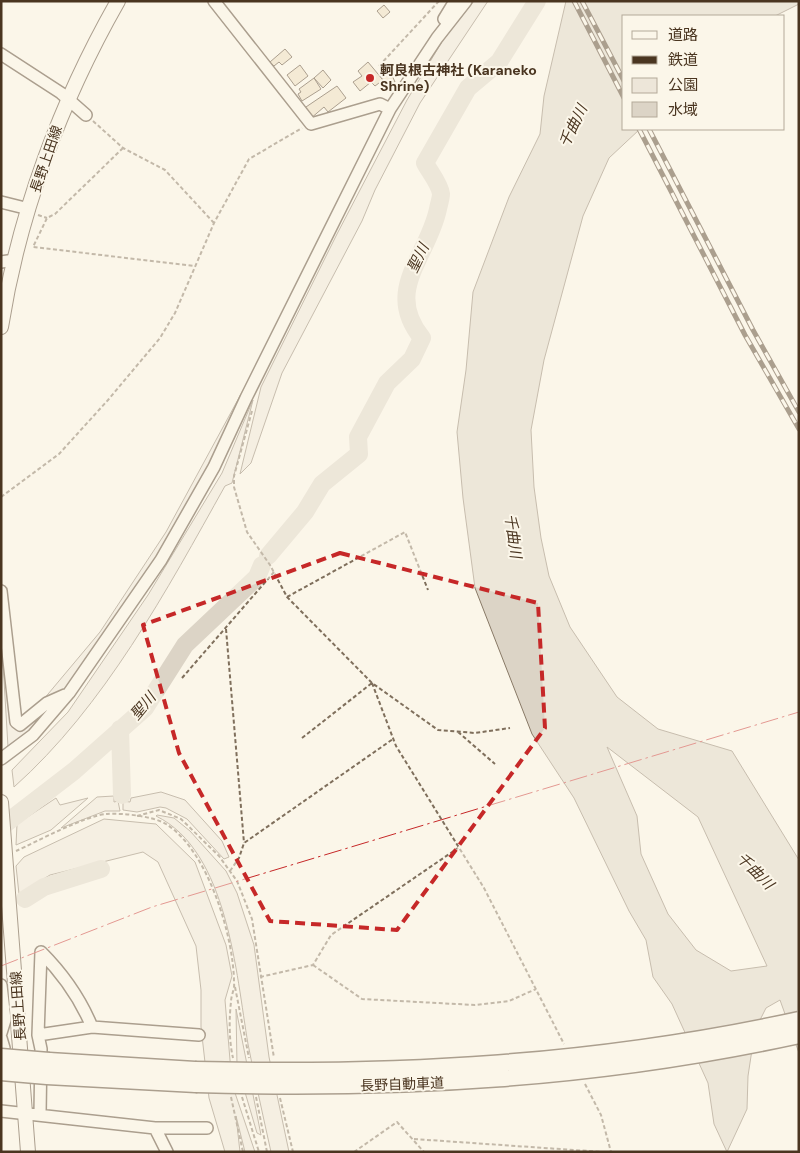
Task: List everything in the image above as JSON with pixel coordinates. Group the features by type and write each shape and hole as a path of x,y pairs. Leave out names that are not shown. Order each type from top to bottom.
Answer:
{"highway":[{"name":"長野自動車道","path":"195,1077 542,1061 652,1048 799,1020"},
{"name":"長野自動車道","path":"1,1058 48,1068 330,1086 488,1080 654,1062 799,1035"},
{"name":"長野自動車道","path":"1,1073 48,1068"}],"main road":[{"name":"長野上田線","path":"1,327 8,261 69,99 93,47 118,1"},
{"name":"長野上田線","path":"1,802 28,1152"}],"street":[{"path":"214,1 311,124 380,104 390,109"},
{"path":"437,38 438,30 455,1"},
{"path":"1,759 33,735 68,693 162,560 214,467 246,398 390,109 437,38 466,1"},
{"path":"1,54 69,99 86,115"},
{"path":"1,202 29,209"},
{"path":"1,591 16,722 20,724 47,703 68,693"},
{"path":"40,1114 41,1050 38,1035 41,952 63,974 84,1009 92,1027"},
{"path":"1,986 5,1020 1,1033"},
{"path":"38,1035 92,1027 199,1035"},
{"path":"1,1038 4,1048 1,1073"},
{"path":"1,1111 25,1112 155,1128 207,1128"},
{"path":"155,1128 167,1152"}],"path":[{"path":"379,66 439,1"},
{"path":"86,115 123,148 166,170 214,223"},
{"path":"1,498 59,454 160,338 175,313 214,223 249,159 311,124"},
{"path":"123,148 55,214 47,218 33,247 195,266"},
{"path":"252,411 234,476 234,487 247,532 274,572 287,598 372,683 438,730 475,733 510,728"},
{"path":"287,598 405,532 428,590"},
{"path":"182,678 274,572"},
{"path":"226,629 244,843 239,858 230,871"},
{"path":"302,738 372,683"},
{"path":"372,683 393,739 484,888 568,1050"},
{"path":"458,732 495,764"},
{"path":"244,843 393,739"},
{"path":"134,816 159,810 181,819 219,856 237,882 252,919 275,1065"},
{"path":"6,856 106,814 154,818 175,831 185,841 202,867 216,898 226,930 235,984 231,1001 232,1053 234,1062"},
{"path":"260,977 313,965 332,936 459,848"},
{"path":"313,965 362,999 475,1005 509,1001 536,989"},
{"path":"584,1082 601,1115 611,1152"},
{"path":"240,1091 259,1152"},
{"path":"280,1092 293,1152"},
{"path":"231,1097 243,1152"},
{"path":"354,1152 397,1122 424,1152"},
{"path":"414,1139 603,1152"}],"highlighted area":[{"path":"340,553 538,603 545,728 397,930 270,921 179,753 143,625"}],"green space":[{"path":"474,1 488,1 420,103 375,190 362,221 282,373 251,463 240,474 261,387 337,234 407,100 443,40"},
{"path":"266,348 215,460 169,540 65,690 38,706 100,632 166,532"},
{"path":"253,400 232,483 225,486 132,646 77,721 47,755 14,787 12,770 68,712 148,595 222,473"},
{"path":"1,630 13,723 17,730 58,700 14,748 8,747"},
{"path":"161,792 185,800 222,841 229,857 224,859 187,819 166,808 160,807 137,812 123,810 123,801 130,802 131,798"},
{"path":"114,796 114,802 118,801 120,811 105,811 61,828 97,797"},
{"path":"56,798 60,805 88,798 51,830 16,845 17,824"},
{"path":"157,815 174,818 190,831 226,871 237,893 254,945 269,1057 289,1152 271,1152 248,1044 233,950 214,885 199,857 180,833"},
{"path":"104,819 156,824 195,862 226,945 232,976 225,1000 232,1084 255,1152 245,1152 236,1116 240,1152 225,1152 209,1098 201,1027 201,990 196,946 158,862 143,852 50,875 19,894 16,866 24,857"},
{"path":"236,1009 261,1135 257,1133 237,1065"}],"water":[{"name":"千曲川","path":"566,1 799,1 799,4 777,15 622,15 622,130 639,130 609,158 583,216 544,360 531,430 534,487 541,538 549,576 570,627 617,697 658,729 732,751 799,860 799,1053 780,1000 766,1008 755,1030 748,1076 747,1109 727,1152 714,1124 708,1083 672,1004 653,977 646,940 629,911 574,798 532,734 475,588 463,498 457,432 466,370 473,292 509,197 540,134 544,96","holes":["607,747 698,817 767,966 731,971 696,950 668,914 641,854 637,816"]}],"building":[{"path":"384,5 390,12 383,18 377,11"},
{"path":"285,49 292,57 282,65 279,62 274,66 270,62"},
{"name":"軻良根古神社 (Karaneko Shrine)","path":"368,62 383,80 375,86 371,82 360,91 353,82 362,76 358,71"},
{"path":"300,65 308,76 295,86 287,75"},
{"path":"323,70 331,80 323,88 314,78"},
{"path":"391,73 395,82 385,85 381,77"},
{"path":"314,78 321,89 302,101 298,94 301,92 299,89"},
{"path":"337,86 346,98 328,112 324,107 310,119 303,109"}],"waterway":[{"name":"聖川","path":"268,556 305,512 322,484 359,454 358,437 387,383 412,359 422,338 411,321 407,304 407,289 433,226 441,196 439,186 425,163 468,88 499,62 537,1"},
{"name":"聖川","path":"1,827 74,771 145,708 185,645 257,577 262,565"},
{"path":"120,729 122,795"},
{"path":"25,899 44,887 101,869"}],"railway":[{"path":"574,1 622,94"},
{"path":"582,1 622,77"},
{"path":"640,130 745,335 799,429"},
{"path":"650,130 753,330 799,412"}],"power":[{"path":"1,966 152,907 799,712"}],"place":[{"name":"軻良根古神社 (Karaneko Shrine)","path":"370,78"}]}
